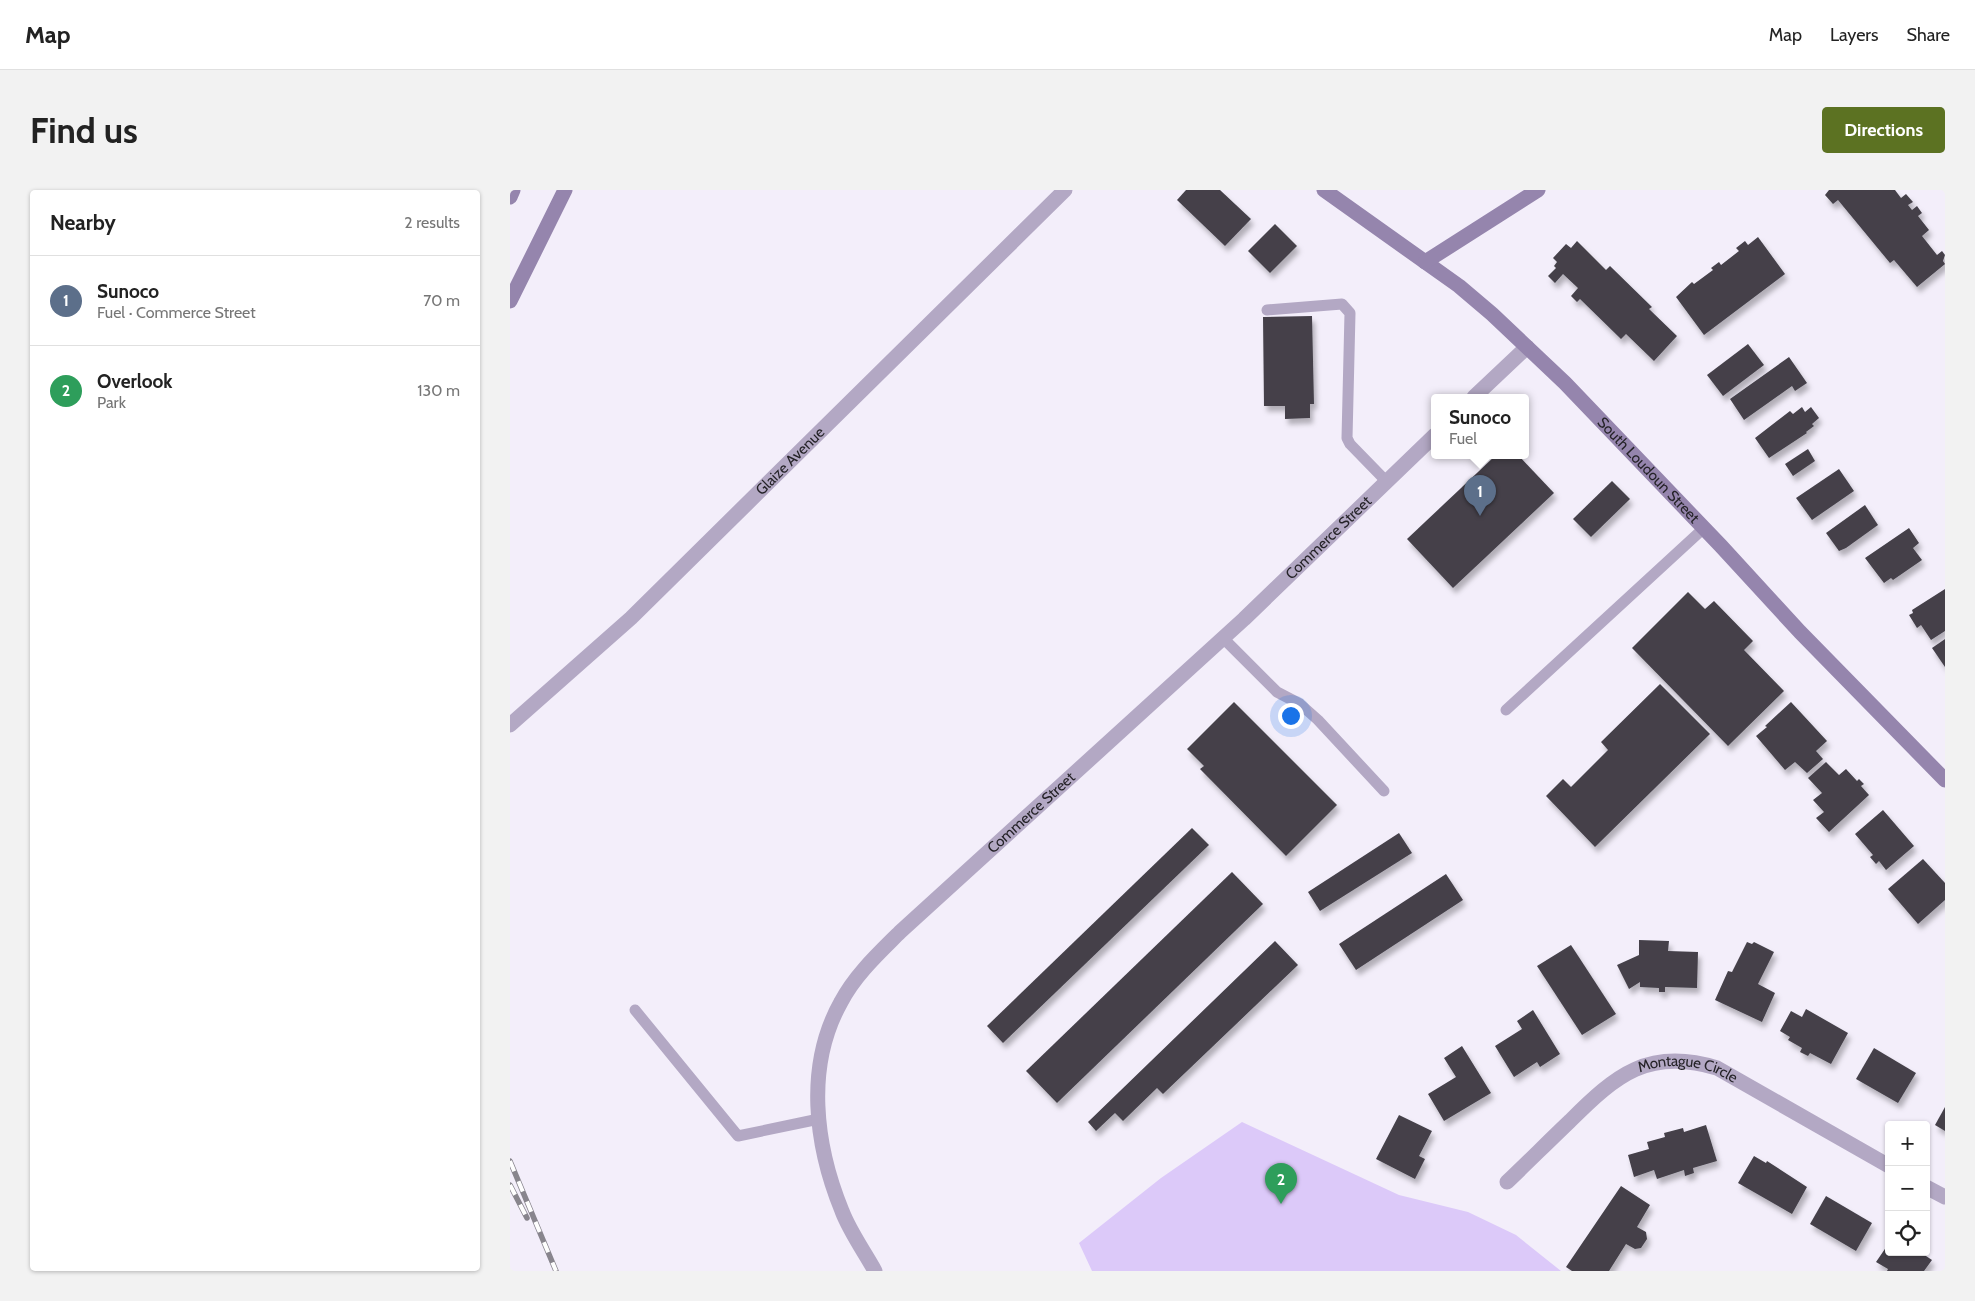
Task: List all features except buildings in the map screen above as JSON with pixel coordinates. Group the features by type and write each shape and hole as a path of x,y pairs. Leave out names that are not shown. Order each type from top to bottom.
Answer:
{"street":[{"path":"510,197 513,190"},
{"path":"510,300 565,190"},
{"name":"Glaize Avenue","path":"510,725 631,618 1065,190"},
{"name":"South Loudoun Street","path":"1324,190 1459,286 1527,346 1704,528 1800,632 1945,780"},
{"path":"1425,262 1538,190"},
{"path":"1477,394 1527,346"},
{"name":"Commerce Street","path":"875,1271 843,1213 826,1169 819,1119 818,1093 821,1062 830,1024 842,1000 867,966 900,932 1224,638 1431,439"},
{"name":"Montague Circle","path":"1507,1182 1602,1090 1626,1072 1649,1063 1673,1060 1698,1062 1717,1068 1885,1164"},
{"path":"1930,1189 1945,1197"}],"lane":[{"path":"1267,310 1342,304 1348,309 1350,313 1347,438 1350,444 1387,482"},
{"path":"1506,710 1704,528"},
{"path":"1224,638 1276,692 1300,704 1318,720 1384,791"},
{"path":"636,1010 738,1136 819,1119"}],"shaded area":[{"path":"1242,1122 1399,1195 1468,1212 1516,1235 1561,1271 1092,1271 1079,1243 1161,1178"}],"railway":[{"path":"510,1161 556,1271"},
{"path":"510,1185 527,1218"}],"place":[{"name":"Sunoco","path":"1480,516"},
{"name":"Overlook","path":"1281,1204"}]}
